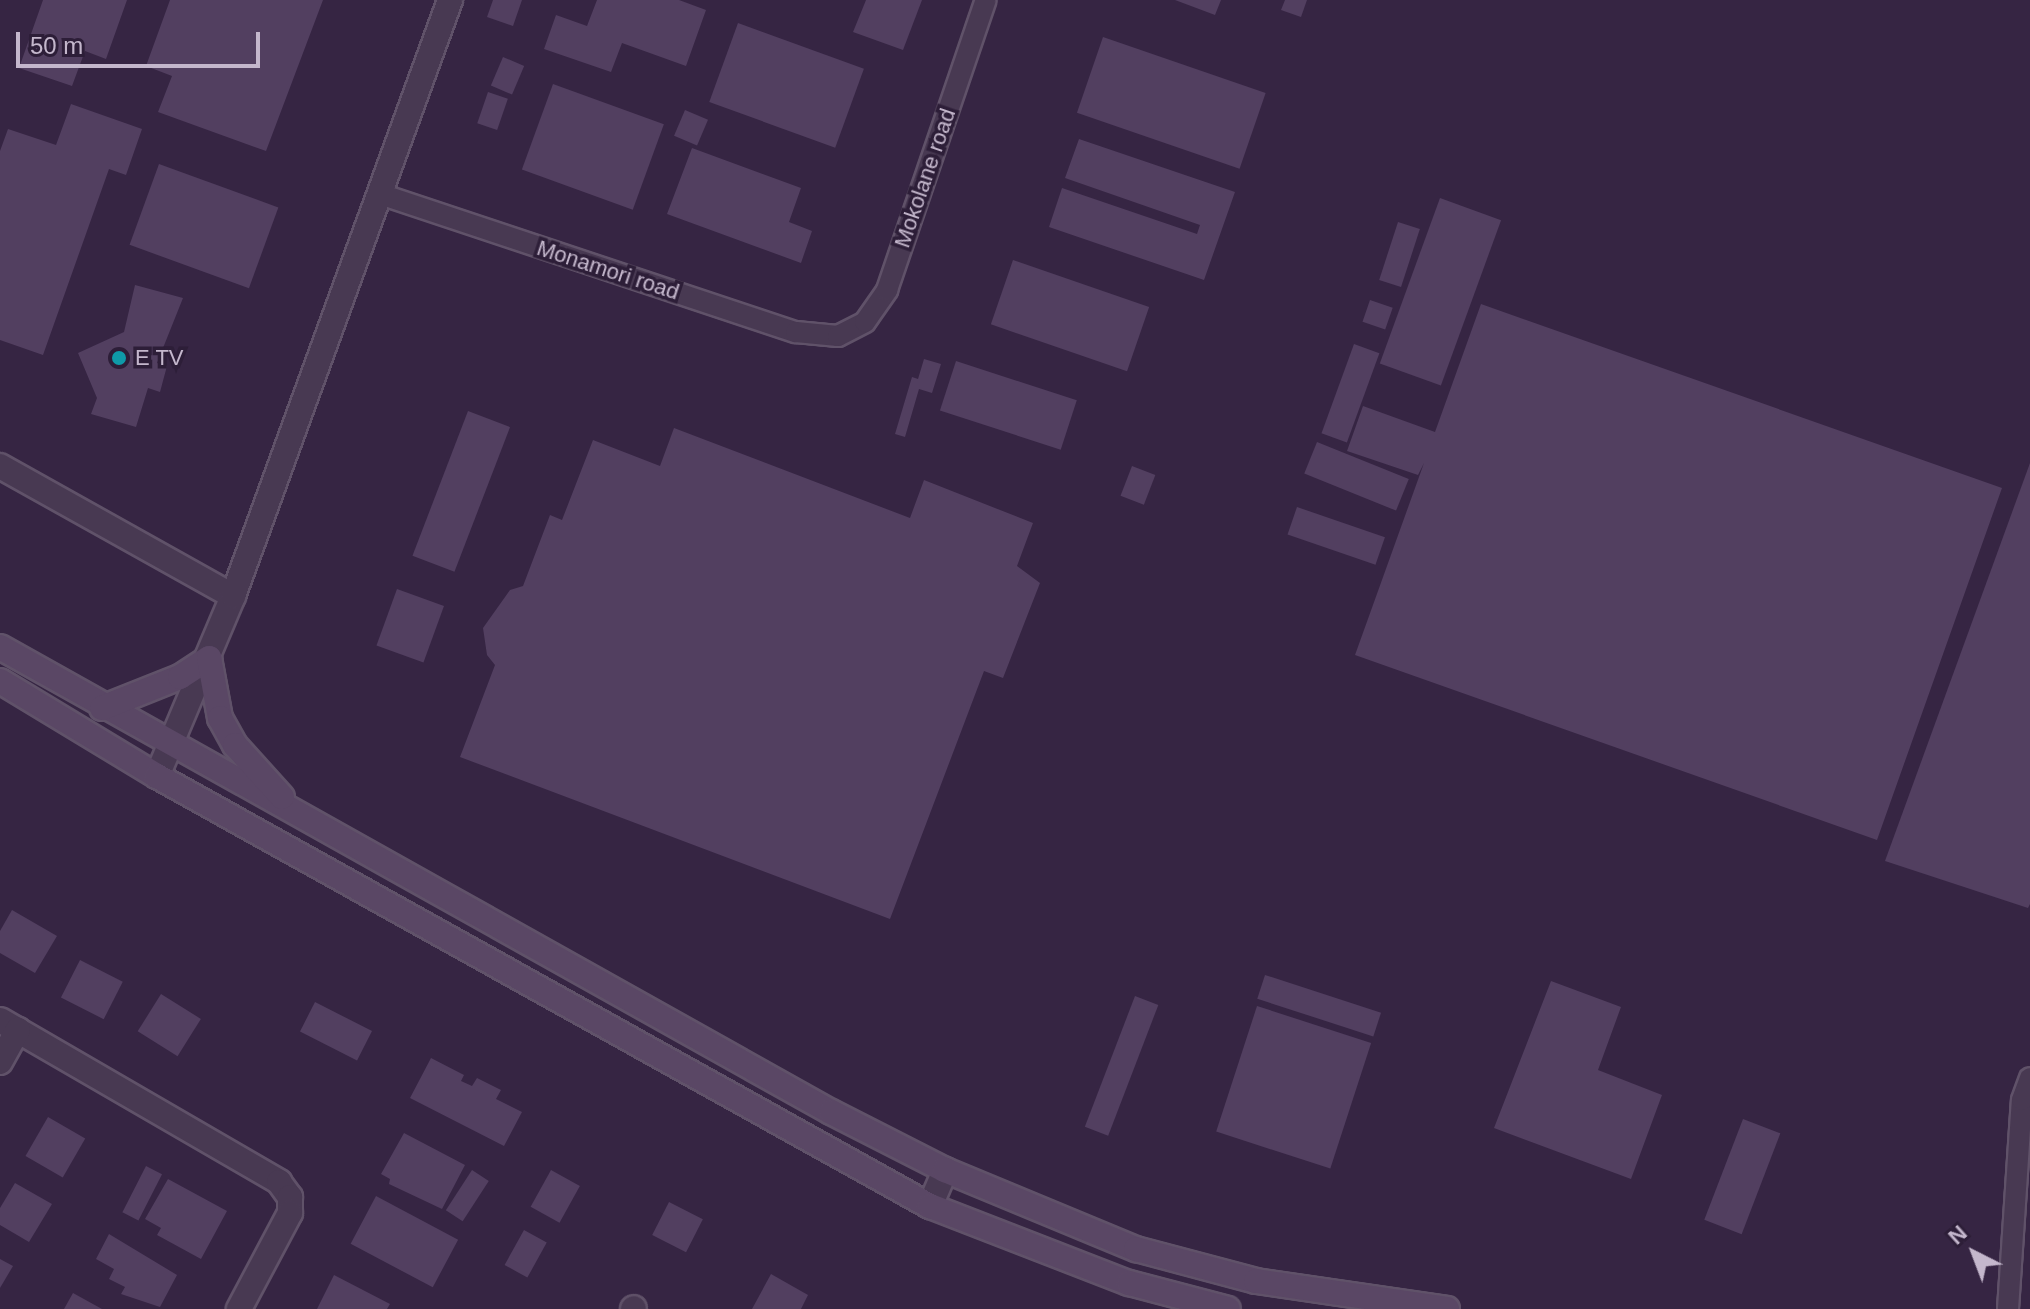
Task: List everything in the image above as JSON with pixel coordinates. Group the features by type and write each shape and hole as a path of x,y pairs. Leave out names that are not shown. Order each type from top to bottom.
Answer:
{"main road":[{"path":"0,647 102,708 294,810 831,1112 945,1170 1136,1249 1256,1281 1447,1309"},
{"path":"102,708 161,685 209,658 220,718 235,745 294,810"},
{"path":"0,681 157,776 930,1206 1129,1283 1228,1309"}],"street":[{"path":"157,776 233,596 450,0"},
{"path":"0,466 233,596"},
{"path":"0,1062 9,1025 279,1182 290,1197 290,1213 239,1309"},
{"path":"930,1206 945,1170"}],"lane":[{"name":"Mokolane road","path":"838,336 865,322 887,290 986,0"},
{"name":"Monamori road","path":"380,194 796,332 838,336"},
{"path":"2008,1309 2022,1100 2030,1078"}],"building":[{"path":"43,0 127,0 106,59 85,51 72,86 19,68"},
{"path":"170,0 323,0 266,151 158,112 172,76 146,66"},
{"path":"493,0 522,0 513,26 487,17"},
{"path":"597,0 679,0 706,10 686,66 622,43 611,72 544,49 556,15 587,26"},
{"path":"866,0 922,0 903,50 853,32"},
{"path":"1175,0 1221,0 1215,15"},
{"path":"1285,0 1307,0 1301,17 1281,10"},
{"path":"738,23 864,69 835,148 709,102"},
{"path":"1103,37 1266,93 1240,169 1077,113"},
{"path":"503,57 524,66 512,95 491,86"},
{"path":"553,84 664,124 633,210 522,170"},
{"path":"488,92 508,99 497,130 477,123"},
{"path":"71,104 142,129 126,175 109,169 43,355 0,340 0,151 8,129 56,145"},
{"path":"685,110 708,120 697,146 674,136"},
{"path":"1079,139 1235,192 1204,280 1049,227 1062,188 1197,234 1200,225 1065,178"},
{"path":"692,148 801,188 789,222 812,231 801,263 667,214"},
{"path":"159,164 278,207 249,288 130,245"},
{"path":"1440,198 1501,220 1441,386 1380,363"},
{"path":"1398,222 1420,229 1401,287 1379,280"},
{"path":"1013,260 1149,307 1127,371 991,324"},
{"name":"E TV","path":"135,285 183,298 157,363 167,366 160,392 148,388 136,427 91,414 97,398 78,353 124,332"},
{"path":"1370,300 1393,308 1385,330 1363,322"},
{"path":"1481,304 2002,488 1877,840 1355,655 1424,463 1418,475 1347,451 1363,406 1435,432"},
{"path":"1354,344 1379,353 1347,443 1322,433"},
{"path":"924,359 941,364 932,393 919,389 905,437 895,434 912,377 918,379"},
{"path":"956,361 1077,400 1061,450 940,410"},
{"path":"468,411 510,427 454,572 412,556"},
{"path":"674,428 910,518 924,480 1033,523 1017,566 1040,583 1003,678 984,671 890,919 460,757 495,665 487,655 483,628 510,590 523,586 550,515 562,520 593,440 660,466"},
{"path":"1317,442 1409,479 1396,511 1304,474"},
{"path":"2030,463 2030,904 2028,908 1885,861"},
{"path":"1132,466 1155,475 1144,505 1121,496"},
{"path":"1297,507 1385,537 1375,565 1288,534"},
{"path":"397,589 444,606 423,662 376,645"},
{"path":"12,910 57,936 35,973 0,953 0,931"},
{"path":"80,960 123,982 104,1019 61,997"},
{"path":"1265,975 1381,1013 1373,1036 1257,999"},
{"path":"1551,981 1621,1007 1598,1070 1662,1095 1631,1179 1494,1128"},
{"path":"161,994 201,1019 178,1056 138,1031"},
{"path":"1135,996 1158,1005 1108,1136 1085,1127"},
{"path":"315,1002 372,1031 357,1060 300,1031"},
{"path":"1257,1006 1371,1043 1330,1169 1216,1132"},
{"path":"431,1058 464,1075 461,1081 472,1086 477,1078 501,1090 496,1099 522,1112 504,1146 410,1098"},
{"path":"48,1117 85,1138 63,1177 26,1156"},
{"path":"1743,1119 1780,1133 1742,1234 1704,1220"},
{"path":"404,1133 465,1165 442,1209 389,1184 390,1179 381,1174"},
{"path":"146,1166 162,1174 138,1221 122,1212"},
{"path":"472,1170 489,1181 463,1221 446,1210"},
{"path":"551,1170 580,1186 560,1223 531,1207"},
{"path":"168,1179 227,1211 201,1259 157,1235 161,1228 145,1219"},
{"path":"15,1183 52,1204 29,1242 0,1225 0,1208"},
{"path":"376,1196 458,1240 433,1287 351,1244"},
{"path":"669,1202 703,1219 686,1252 652,1235"},
{"path":"524,1230 547,1243 527,1278 505,1265"},
{"path":"109,1234 177,1275 160,1307 121,1294 125,1287 109,1279 114,1269 96,1259"},
{"path":"0,1259 13,1266 0,1288"},
{"path":"771,1274 808,1295 801,1309 752,1309"},
{"path":"334,1275 390,1304 387,1309 317,1309"},
{"path":"73,1293 102,1309 64,1309"}],"place":[{"name":"E TV","path":"119,358"}]}
